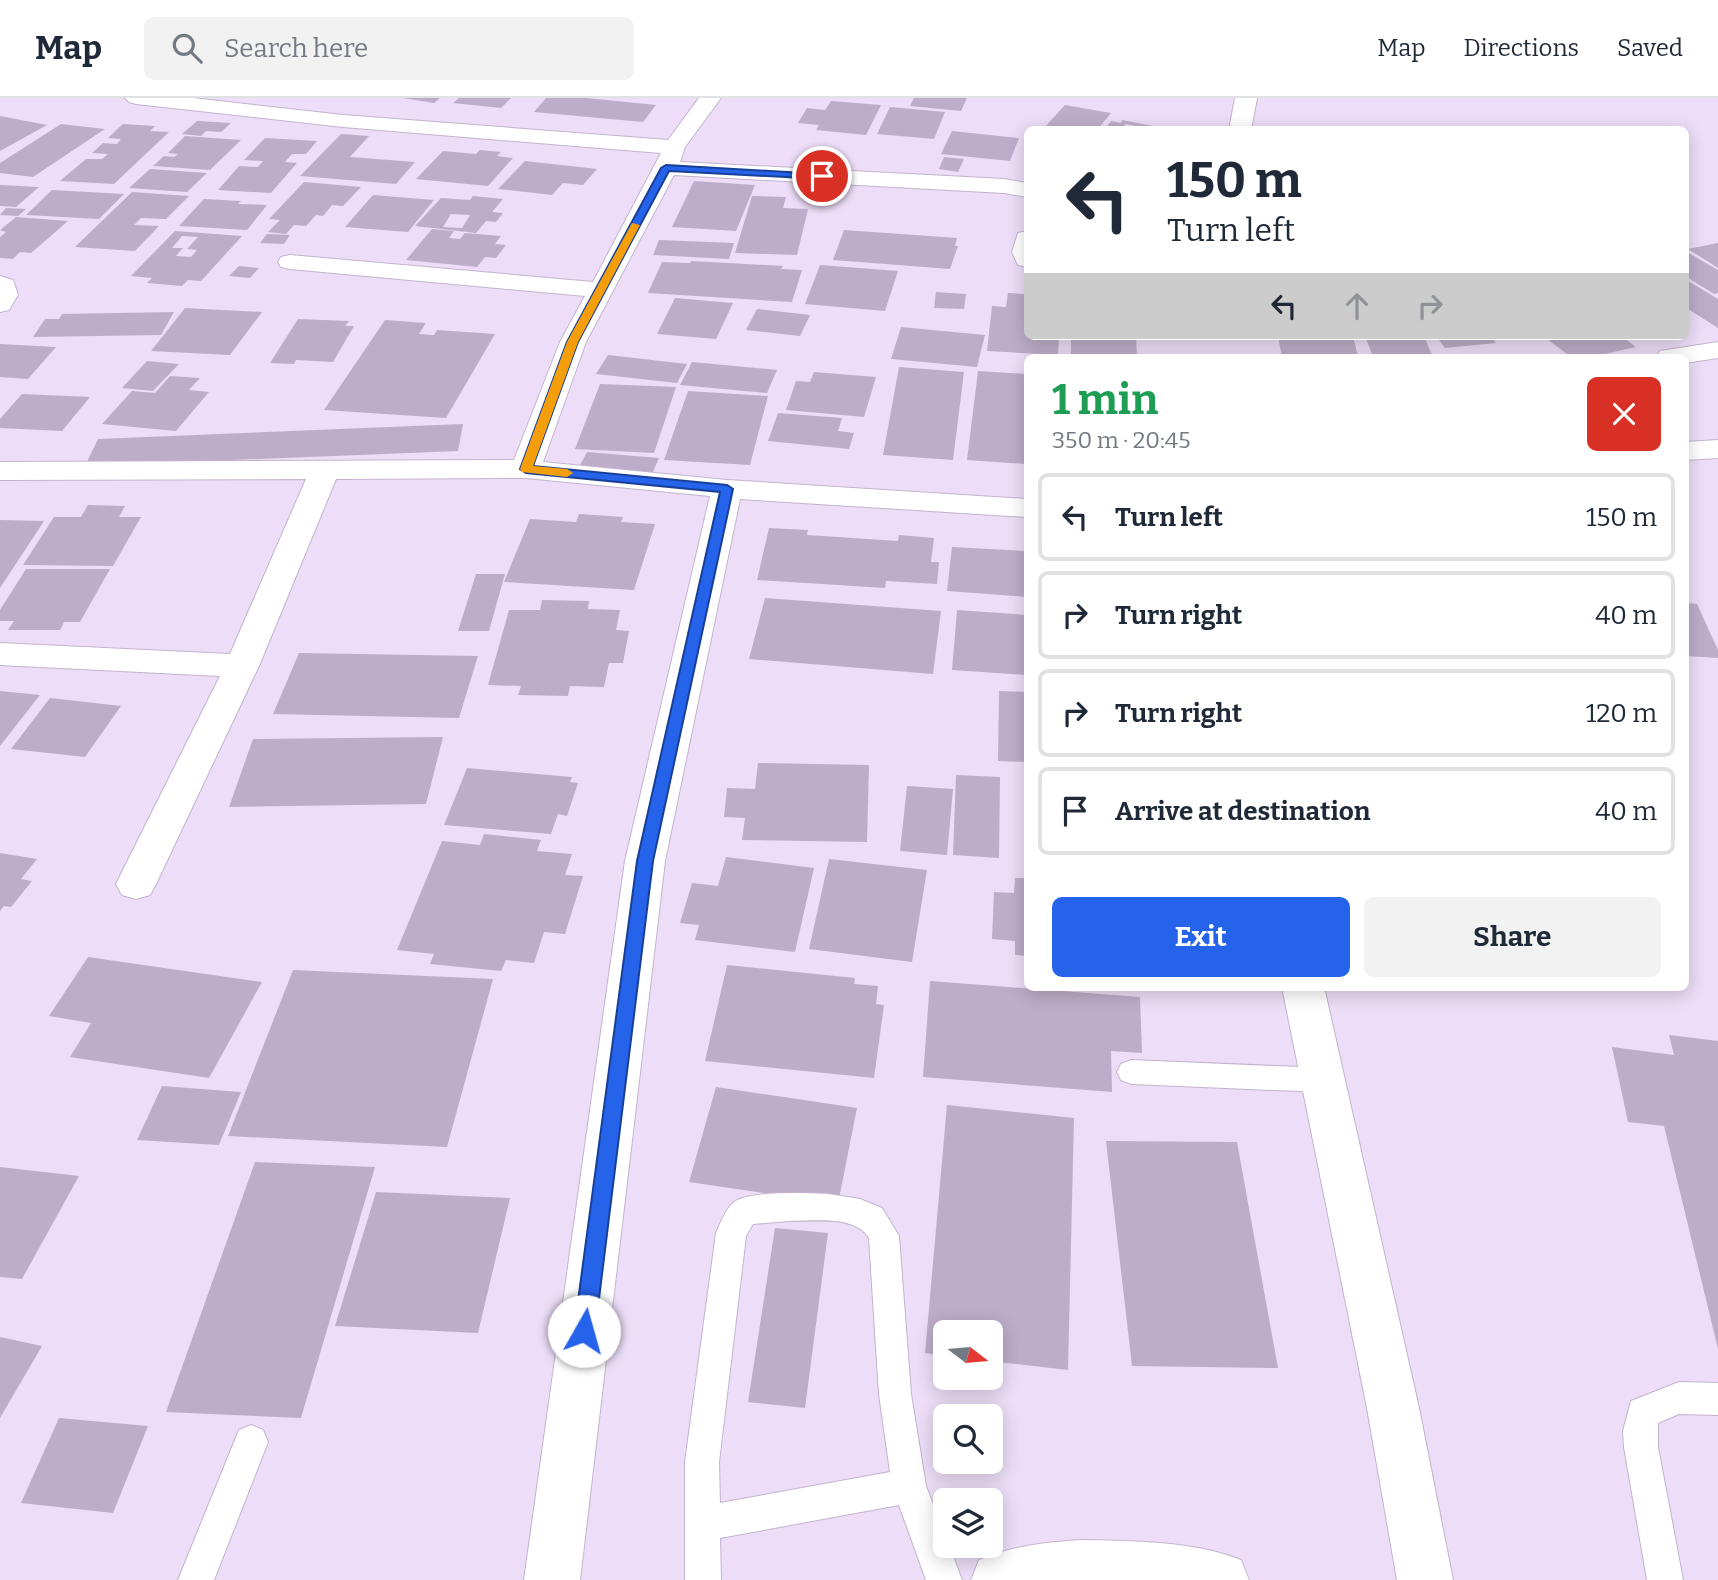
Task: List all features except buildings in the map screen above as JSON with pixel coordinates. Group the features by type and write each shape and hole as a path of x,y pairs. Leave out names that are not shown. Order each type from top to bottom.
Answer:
{"street":[{"path":"136,98 670,158 1024,189"},
{"path":"343,121 368,98"},
{"path":"526,469 573,342 670,158 710,98"},
{"path":"1241,126 1247,98"},
{"path":"290,262 600,290"},
{"path":"0,284 4,285 5,295 0,304"},
{"path":"1689,354 1718,350"},
{"path":"1689,451 1718,450"},
{"path":"0,471 526,469 727,489 1024,508"},
{"path":"136,884 242,666 325,470"},
{"path":"552,1580 645,861 727,489"},
{"path":"0,654 242,666"},
{"path":"1304,991 1392,1408 1424,1580"},
{"path":"999,1580 1023,1573 1095,1566 1220,1580"}],"lane":[{"path":"1131,1072 1323,1080"},
{"path":"703,1580 702,1462 731,1233 744,1212 775,1206 854,1210 873,1218 884,1236 895,1394 909,1486 944,1580"},
{"path":"1664,1580 1641,1447 1643,1413 1679,1398 1718,1399"},
{"path":"196,1580 251,1442"},
{"path":"702,1524 909,1486"}],"slow traffic":[{"path":"567,473 526,469 573,342 635,225"}],"route":[{"path":"584,1331 645,861 727,489 526,469 573,342 666,168 822,176"}]}
